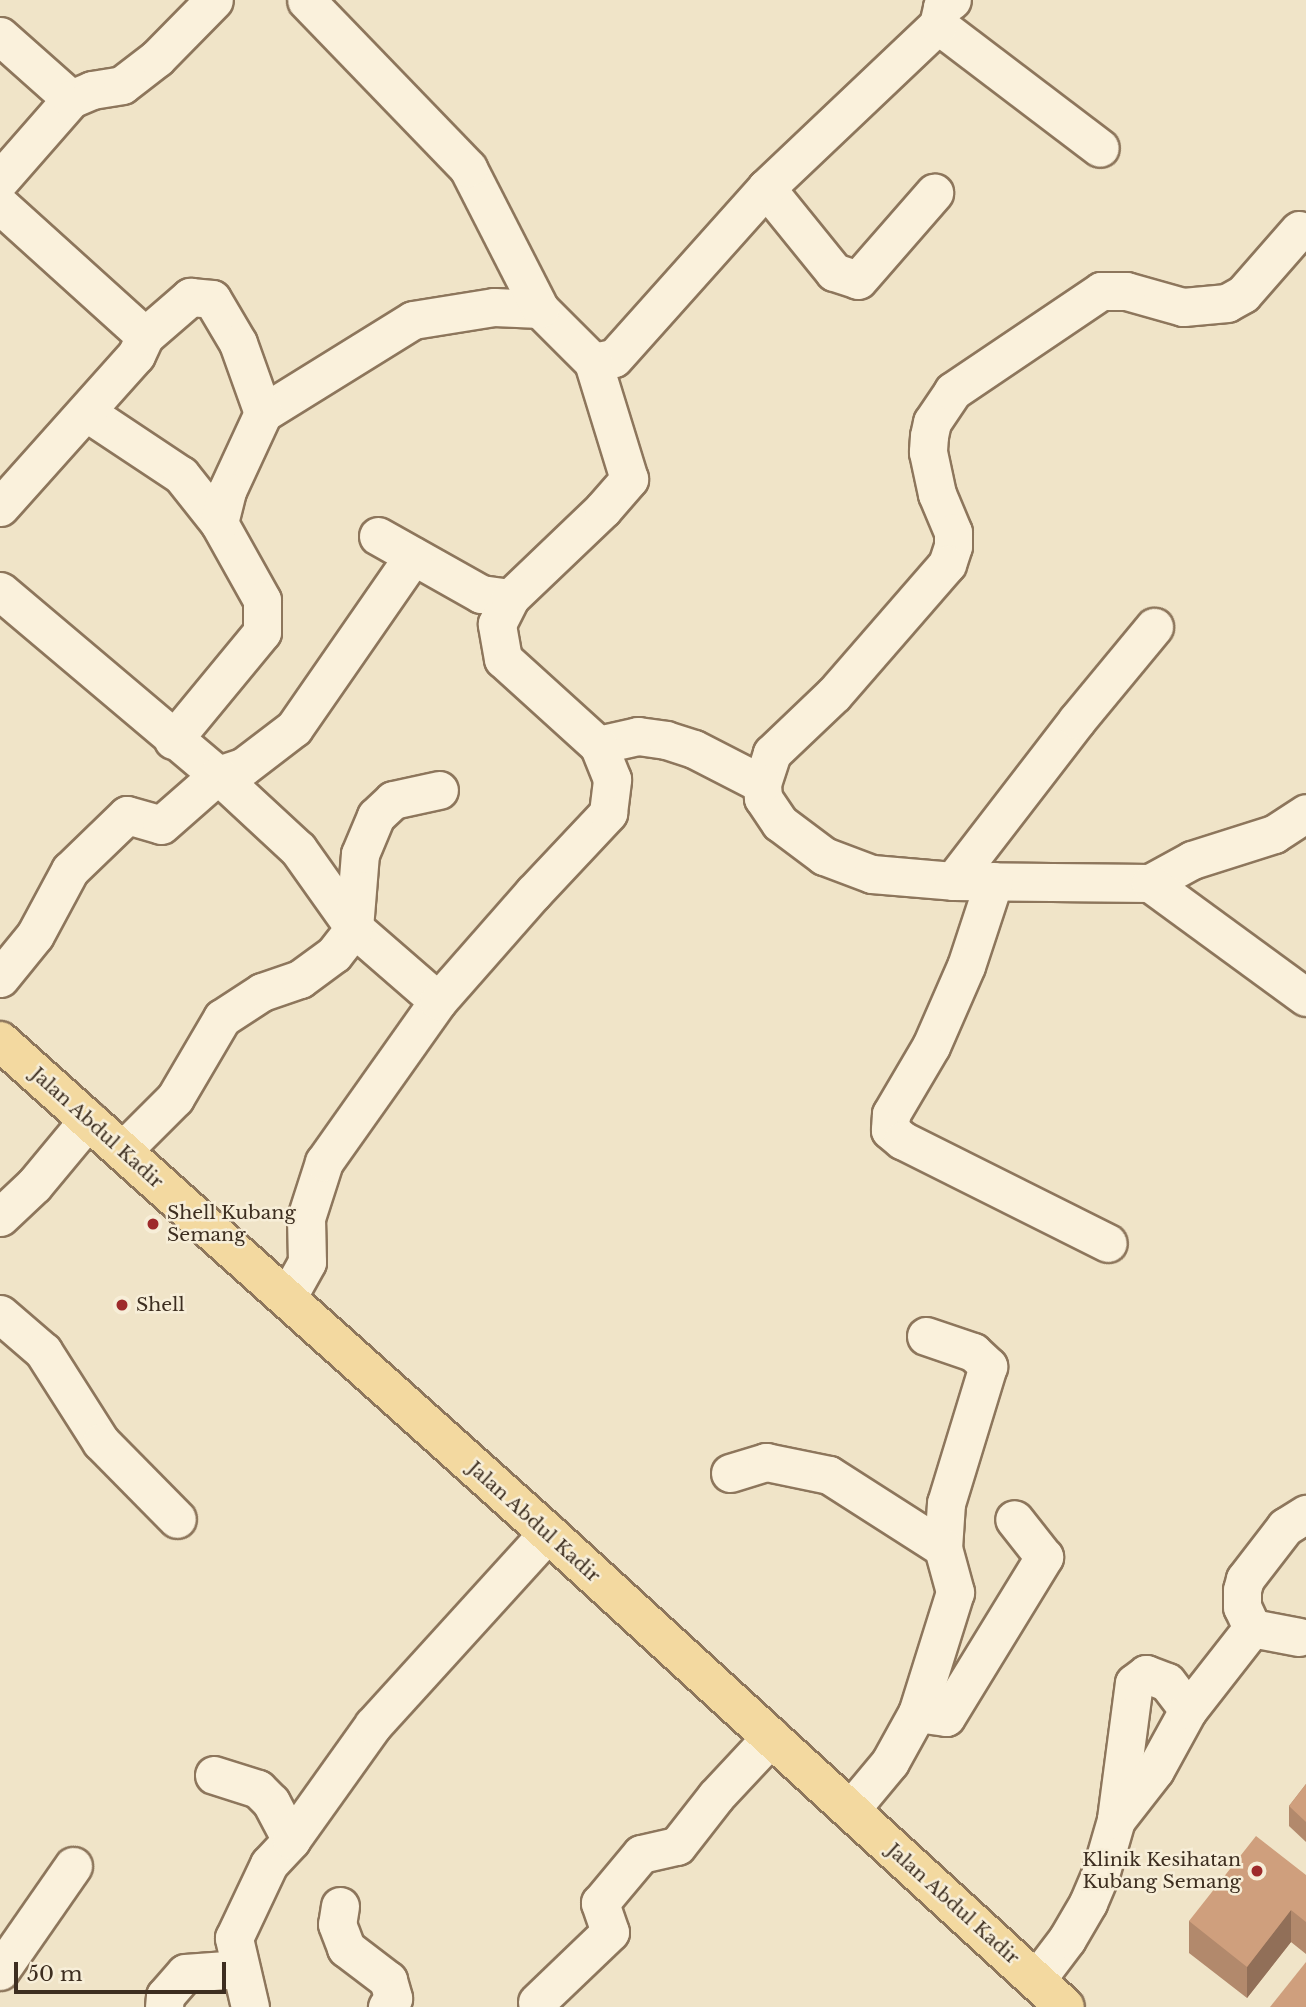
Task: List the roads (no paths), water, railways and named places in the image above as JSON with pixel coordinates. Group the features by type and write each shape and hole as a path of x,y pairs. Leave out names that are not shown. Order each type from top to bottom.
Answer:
{"main road":[{"name":"Jalan Abdul Kadir","path":"0,1041 548,1533 1051,1998"}],"street":[{"path":"0,180 71,99 92,90 122,85 157,58 214,0"},
{"path":"287,1298 307,1262 306,1218 324,1162 438,1002 533,892 608,813 612,779 598,745 503,659 497,624 510,598 603,509 629,479 593,362 540,309 468,168 306,0"},
{"path":"593,362 614,358 766,188 942,8 1100,148"},
{"path":"0,36 71,99"},
{"path":"766,188 834,272 858,280 934,193"},
{"path":"0,205 145,336"},
{"path":"1298,230 1243,294 1227,303 1183,307 1126,291 1101,291 953,391 932,422 928,452 937,494 953,532 953,546 947,564 834,694 772,753 762,784 763,798 779,823 824,856 872,874 953,881 1150,883 1192,860 1274,834 1306,813"},
{"path":"0,508 136,355 145,336 190,297 212,299 237,343 263,412"},
{"path":"219,523 227,491 263,412 413,320 494,307 540,309"},
{"path":"86,412 180,475 219,523 262,600 262,632 173,740"},
{"path":"378,537 481,594 510,598"},
{"path":"0,978 35,935 70,870 127,815 161,825 218,775 243,767 294,727 413,556"},
{"path":"0,591 173,740 218,775 298,849 354,928 438,1002"},
{"path":"953,881 1061,740 1154,627"},
{"path":"598,745 638,736 666,740 694,749 762,784"},
{"path":"122,1151 175,1098 222,1018 262,992 300,979 334,954 354,928 360,854 376,816 393,800 439,790"},
{"path":"994,881 966,967 931,1046 891,1114 890,1130 902,1140 1108,1243"},
{"path":"1150,883 1306,997"},
{"path":"0,1217 34,1185 88,1120"},
{"path":"0,1314 43,1351 100,1442 177,1519"},
{"path":"849,1810 890,1762 917,1713 954,1592 943,1548 946,1503 988,1366 973,1352 926,1336"},
{"path":"730,1473 766,1462 829,1475 943,1548"},
{"path":"1252,1628 1242,1607 1245,1579 1284,1527 1306,1514"},
{"path":"917,1713 946,1717 1044,1557 1014,1519"},
{"path":"250,2007 234,1938 269,1864 291,1840 373,1725 548,1533"},
{"path":"1252,1628 1299,1637"},
{"path":"1116,1820 1155,1770 1188,1710 1252,1628"},
{"path":"1051,1998 1100,1875 1116,1820 1134,1683 1146,1674 1167,1682 1188,1710"},
{"path":"537,2001 610,1932 600,1903 641,1854 677,1846 716,1796 771,1737"},
{"path":"215,1776 258,1789 271,1802 291,1840"},
{"path":"0,1970 73,1867"},
{"path":"340,1906 337,1924 346,1948 388,1980 393,1998 387,2007"},
{"path":"164,2007 165,1996 185,1973 240,1969"}],"place":[{"name":"Shell Kubang Semang","path":"153,1224"},
{"name":"Shell","path":"122,1305"},
{"name":"Klinik Kesihatan Kubang Semang","path":"1257,1871"}]}
